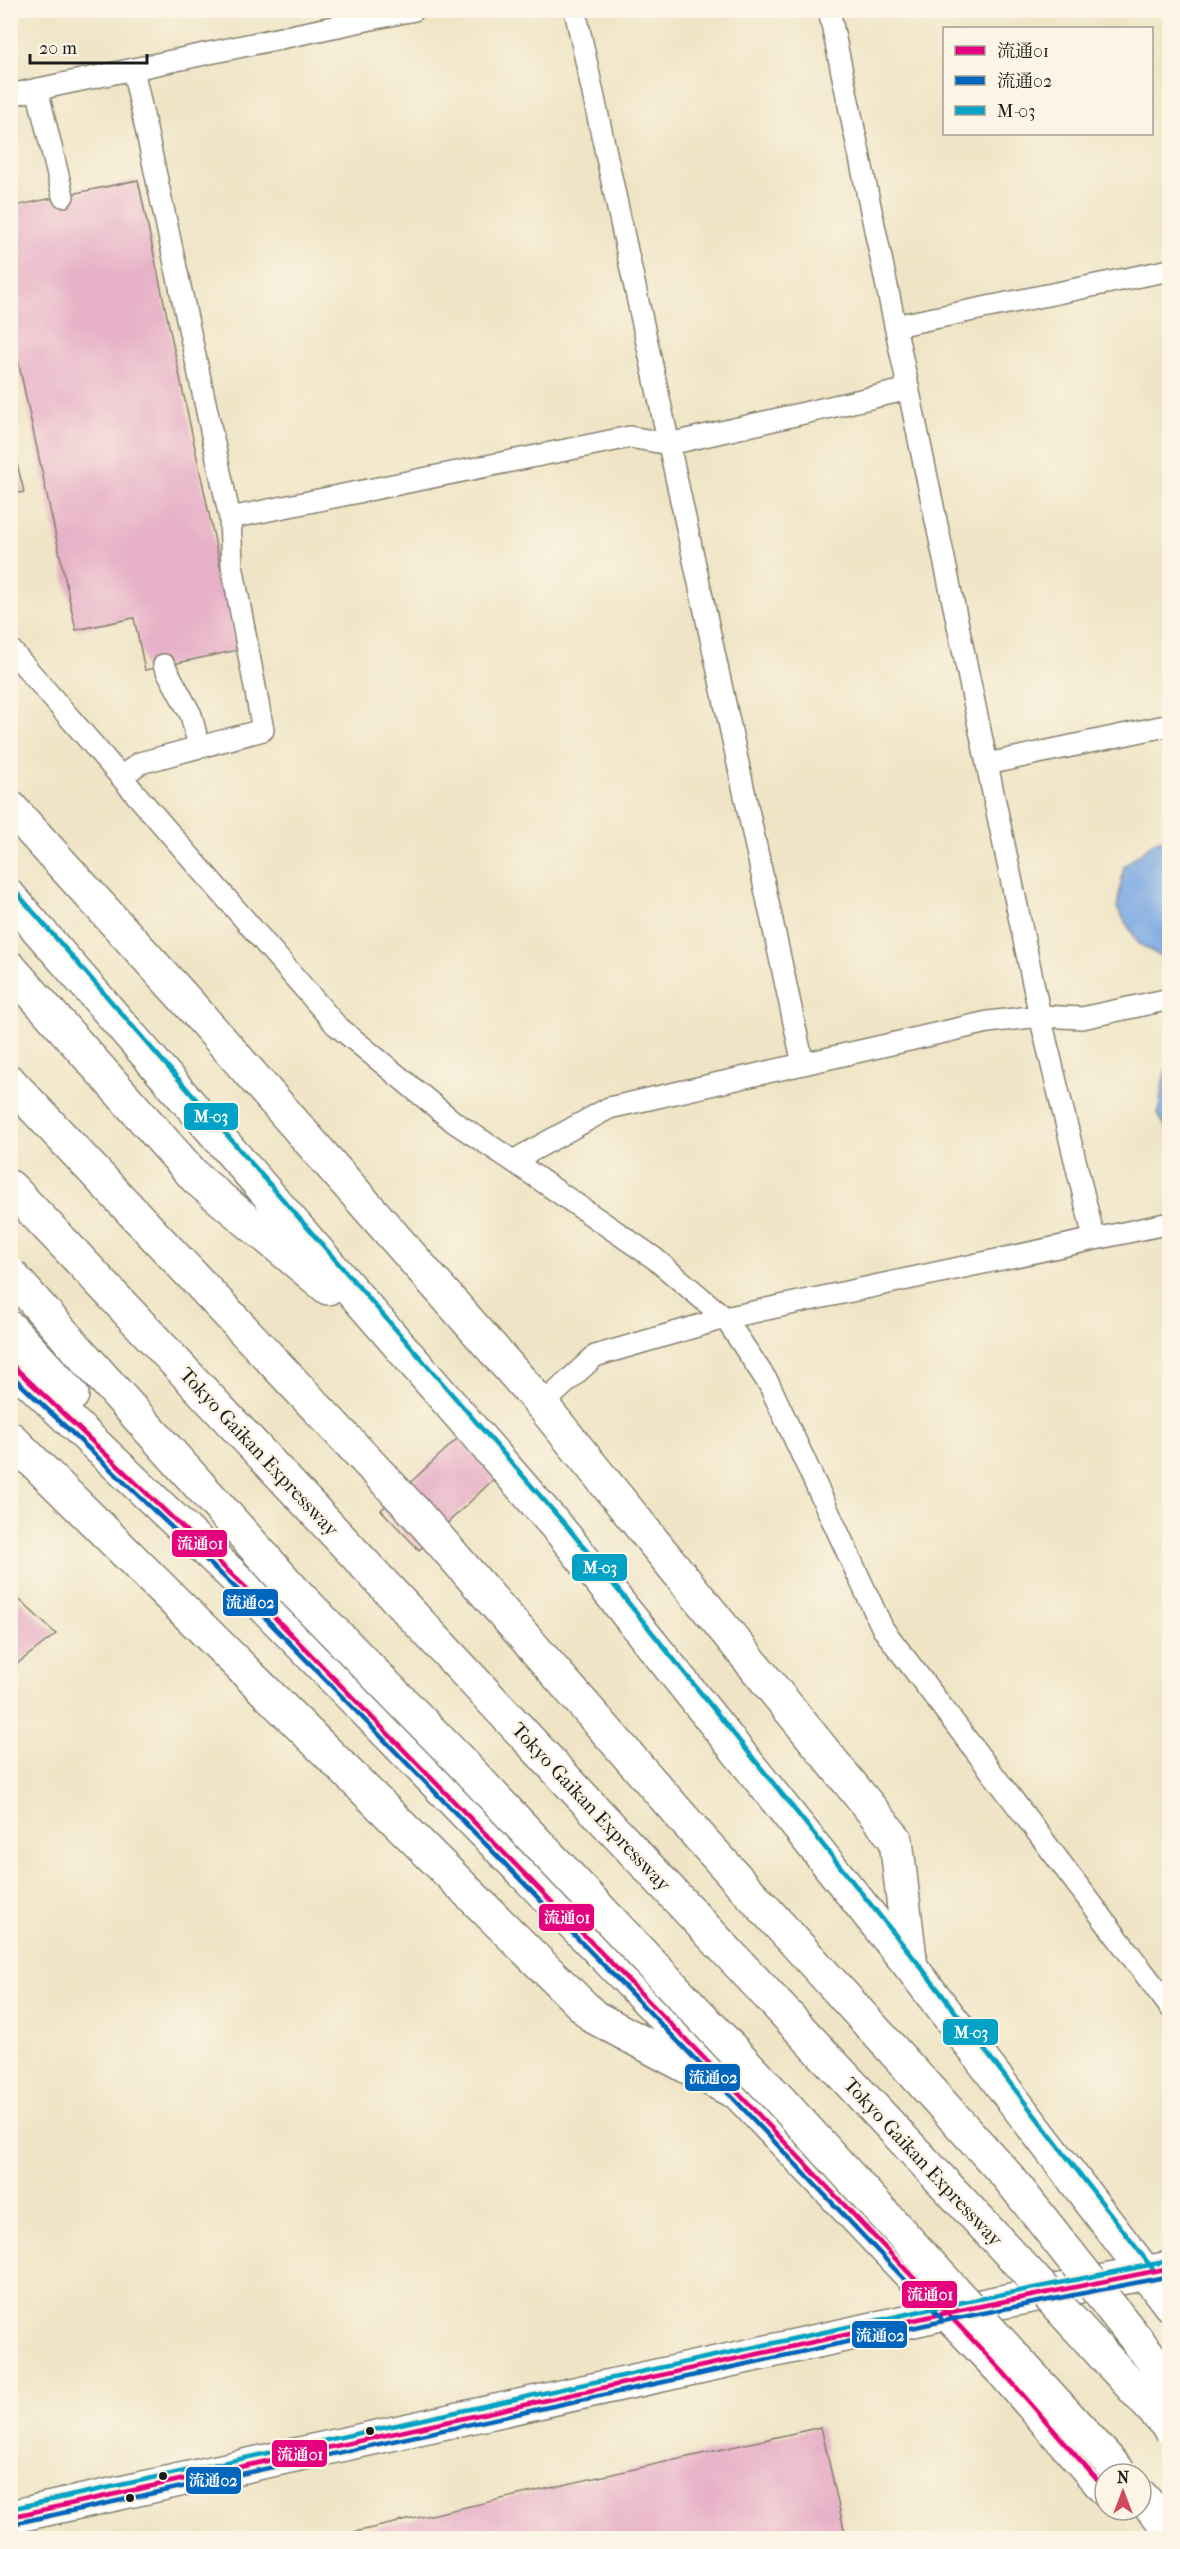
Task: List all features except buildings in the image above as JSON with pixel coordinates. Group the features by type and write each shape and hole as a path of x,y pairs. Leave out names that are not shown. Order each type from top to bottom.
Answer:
{"main road":[{"path":"10,807 191,1006 542,1405 896,1840 911,1966"},
{"path":"10,897 563,1534 1158,2271 1170,2305"},
{"path":"10,968 197,1179 404,1351"},
{"path":"10,1076 39,1111"},
{"path":"10,1082 415,1512 702,1840 1009,2178 1170,2382"},
{"name":"Tokyo Gaikan Expressway","path":"10,1187 1017,2261 1170,2428"},
{"path":"10,1274 295,1592 459,1760 779,2099 1110,2462"},
{"path":"10,1328 246,1588 738,2093 1003,2372 1093,2475"},
{"path":"10,1363 246,1588"},
{"path":"10,1438 594,2017 738,2093"},
{"path":"10,2517 946,2313 1158,2271"},
{"path":"1153,2509 1170,2528"},
{"path":"1134,2522 1148,2538"}],"lane":[{"path":"10,95 414,10"},
{"path":"575,10 803,1064"},
{"path":"829,10 1040,1016 1094,1238"},
{"path":"122,777 140,763 263,730 232,565 230,518 133,69"},
{"path":"37,89 63,196"},
{"path":"895,326 1170,270"},
{"path":"230,518 630,436 669,444 909,389"},
{"path":"10,649 336,1025 454,1122 654,1258 725,1318 769,1384 883,1629 1170,2007"},
{"path":"164,665 191,715 199,747"},
{"path":"987,764 1170,725"},
{"path":"513,1161 609,1108 988,1022 1040,1016 1082,1018 1170,999"},
{"path":"542,1405 595,1356 725,1318 1170,1223"}],"water":[{"path":"1170,838 1169,961 1139,944 1117,908 1124,866 1156,841"},
{"path":"1169,1067 1169,1133 1158,1114 1165,1071"}],"transit line":[{"name":"M-03","path":"16,892 569,1529 917,1962 1152,2268"},
{"name":"流通01","path":"10,1363 246,1588 738,2093 1003,2372 1093,2475"},
{"name":"流通02","path":"10,1374 241,1593 733,2098 941,2318"},
{"name":"M-03","path":"10,2509 944,2306 1169,2261"},
{"name":"流通01","path":"10,2517 946,2313 1170,2268"},
{"name":"流通02","path":"12,2524 948,2320 1170,2276"}]}
